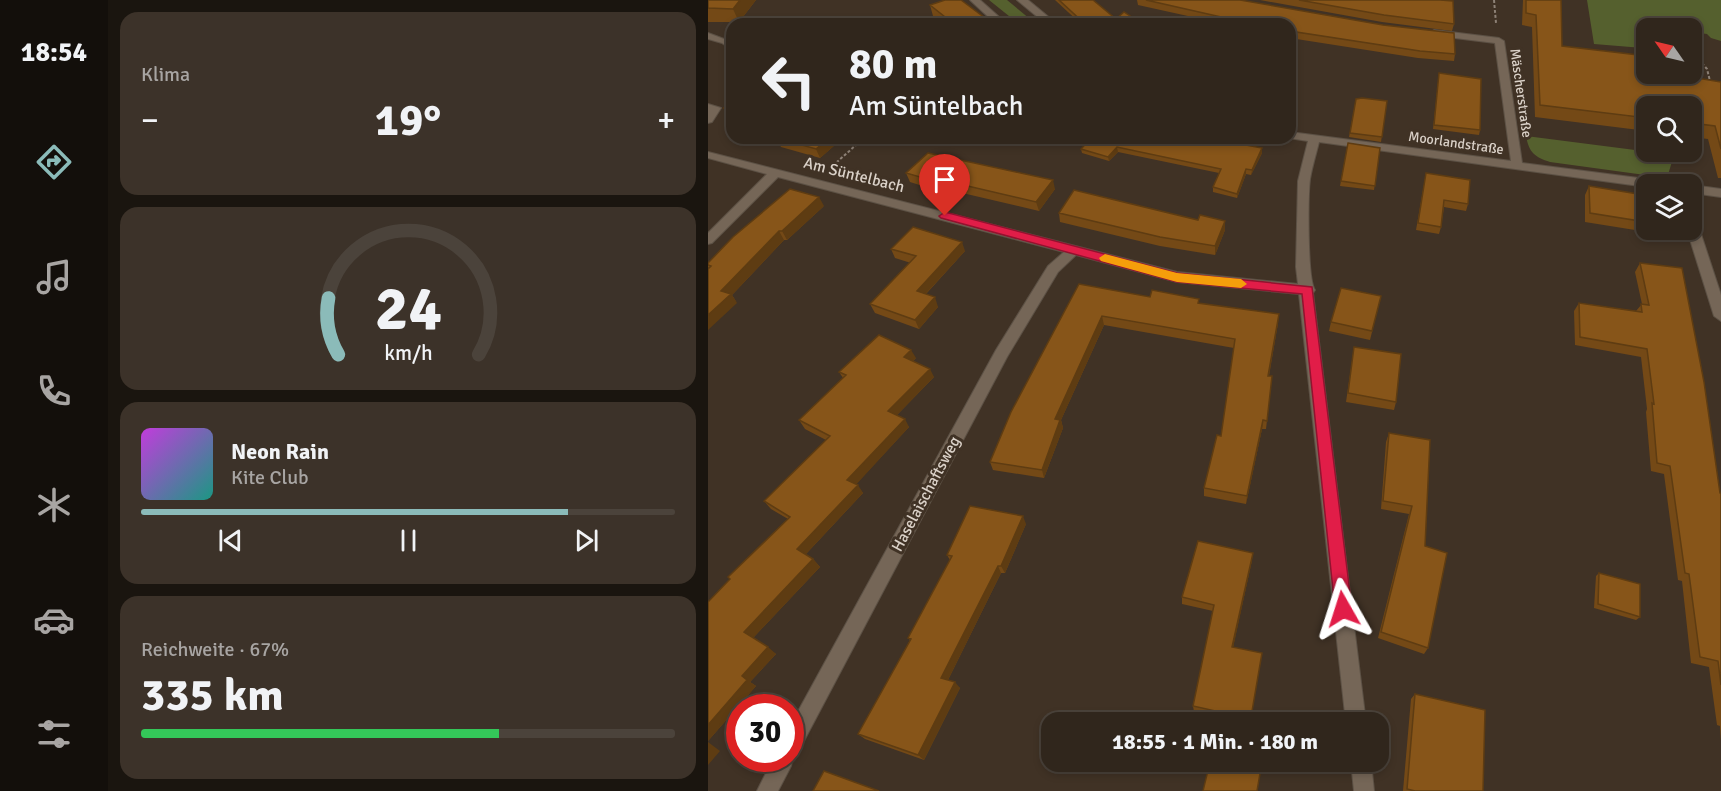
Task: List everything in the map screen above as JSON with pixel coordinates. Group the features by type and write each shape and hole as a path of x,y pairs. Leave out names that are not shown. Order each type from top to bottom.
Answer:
{"street":[{"path":"975,0 995,18"},
{"path":"1022,0 1044,18"},
{"name":"Mäscherstraße","path":"1428,32 1499,40 1516,166"},
{"path":"708,36 726,42"},
{"path":"708,107 716,108 708,120"},
{"name":"Moorlandstraße","path":"1296,136 1636,182"},
{"path":"1314,139 1304,181 1303,267 1308,290 1355,712"},
{"name":"Am Süntelbach","path":"708,154 1177,277 1308,290"},
{"path":"708,240 776,172"},
{"path":"1702,190 1721,193"},
{"path":"1697,240 1721,316"},
{"name":"Haselaischaftsweg","path":"804,721 1001,354 1053,269 1074,250"},
{"path":"767,791 777,772"},
{"path":"1362,772 1364,791"}],"path":[{"path":"1702,63 1707,69 1712,89"},
{"path":"815,181 857,144"}],"green space":[{"path":"989,0 1007,0 1029,18 1012,18"},
{"path":"1587,0 1721,0 1721,41 1702,33 1702,18 1636,18 1636,47 1594,44"},
{"path":"1526,136 1636,150 1636,162 1672,162 1668,174 1638,174 1550,162 1534,154"}],"building":[{"path":"708,0 740,0 733,9 708,8"},
{"path":"945,0 961,0 985,18 946,18 930,5"},
{"path":"1059,0 1093,0 1115,18 1078,18"},
{"path":"1146,0 1240,0 1383,25 1454,33 1455,54 1420,51 1296,32 1296,18 1226,18"},
{"path":"1299,0 1453,1 1454,24 1384,15"},
{"path":"1526,0 1561,0 1562,46 1636,55 1636,84 1702,84 1702,79 1721,82 1721,149 1715,126 1702,124 1702,96 1636,96 1636,117 1540,105 1536,15 1526,13"},
{"path":"1124,12 1133,18 1117,18"},
{"path":"1439,73 1481,79 1480,130 1434,125"},
{"path":"1356,99 1387,101 1382,137 1350,133"},
{"path":"1348,143 1380,148 1375,186 1341,181"},
{"path":"798,144 822,144 816,149"},
{"path":"1086,144 1240,144 1262,148 1252,170 1246,169 1237,194 1213,187 1221,169 1117,147 1108,157 1081,149"},
{"path":"928,153 1053,180 1036,202 955,183 951,186 906,173"},
{"path":"1426,173 1470,180 1468,204 1444,200 1441,227 1418,223"},
{"path":"1589,186 1636,194 1636,220 1590,213"},
{"path":"790,189 819,197 782,231 779,231 721,291 731,294 708,315 708,269 711,266 708,263 733,237"},
{"path":"1074,190 1198,220 1200,215 1225,221 1215,246 1160,237 1059,213"},
{"path":"913,227 962,242 917,291 935,297 915,320 870,304 916,256 891,249"},
{"path":"1640,263 1682,268 1704,382 1721,494 1721,685 1718,661 1700,657 1689,574 1685,573 1670,466 1657,463 1652,403 1654,404 1647,349 1580,337 1579,303 1642,312 1641,304 1649,305"},
{"path":"1079,284 1150,297 1152,290 1199,299 1198,303 1279,314 1268,376 1272,376 1267,421 1263,420 1247,496 1204,488 1217,435 1221,436 1235,339 1102,316 1055,419 1060,420 1042,470 990,462 1011,412"},
{"path":"1341,288 1381,296 1372,331 1331,322"},
{"path":"879,335 911,350 904,357 930,369 888,411 905,419 847,480 858,485 797,549 813,559 744,632 768,647 742,676 747,680 735,694 726,694 726,704 708,725 708,602 730,579 728,577 790,517 764,501 830,436 799,420 846,375 839,372"},
{"path":"1354,347 1401,354 1396,402 1348,393"},
{"path":"1389,433 1430,440 1425,546 1447,553 1428,648 1381,632 1412,506 1383,501"},
{"path":"970,506 1023,516 1001,566 998,566 941,678 955,682 918,755 858,734 911,639 908,638 952,556 947,555"},
{"path":"1198,541 1253,553 1232,647 1262,653 1252,712 1220,712 1193,706 1214,605 1182,597"},
{"path":"1599,573 1640,584 1640,617 1598,604"},
{"path":"1415,694 1485,710 1483,791 1407,789"},
{"path":"824,771 879,791 813,791"},
{"path":"1208,772 1260,772 1257,791 1203,791"}],"slow traffic":[{"path":"1105,258 1177,277 1241,284"}],"route":[{"path":"945,216 1177,277 1308,290 1343,609"}]}
